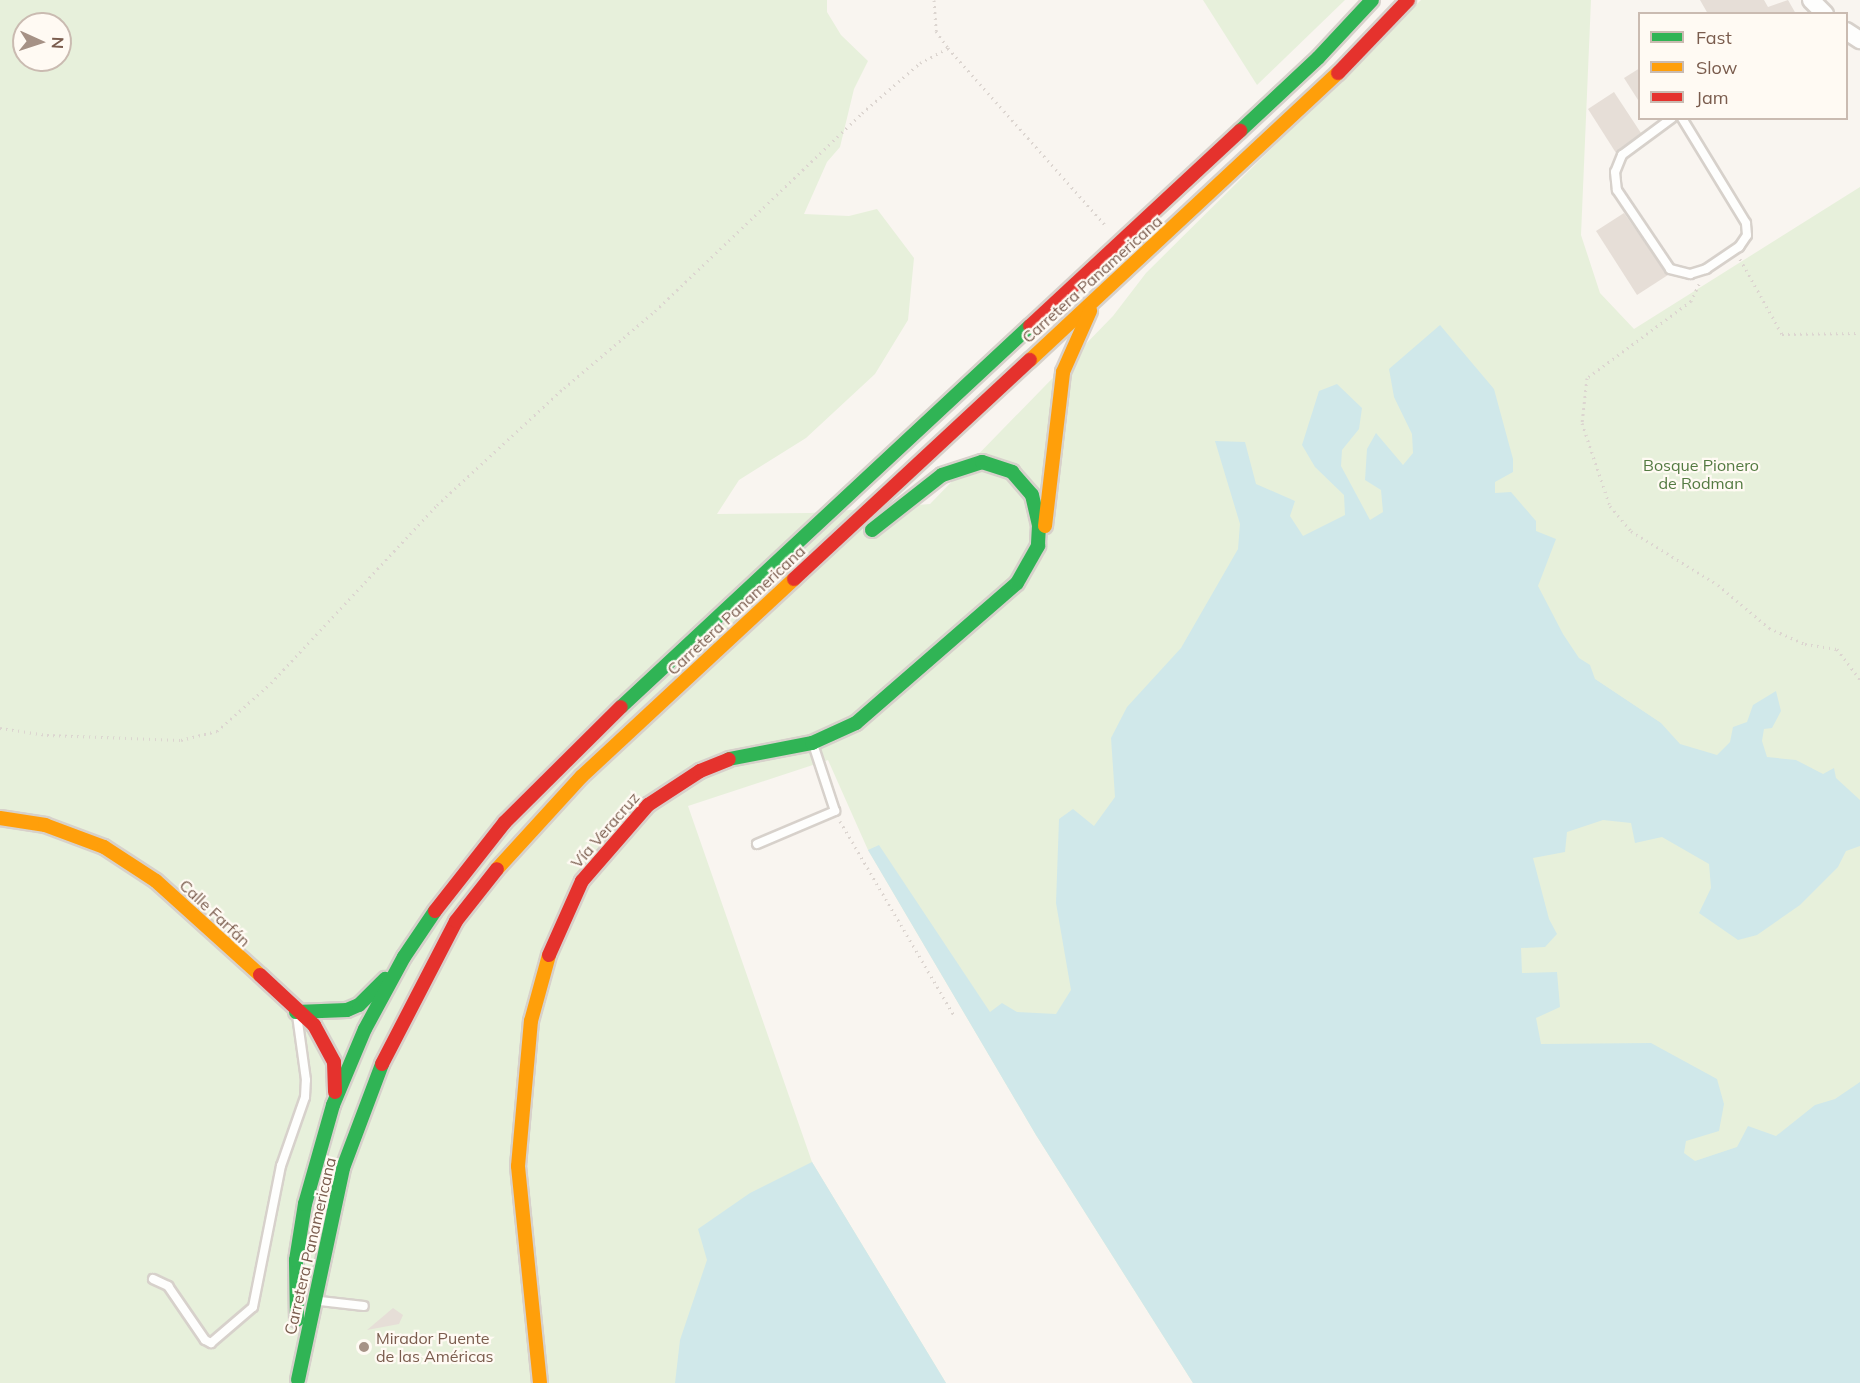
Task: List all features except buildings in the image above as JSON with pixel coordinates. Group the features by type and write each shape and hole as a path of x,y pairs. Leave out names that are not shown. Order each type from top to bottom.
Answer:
{"main road":[{"name":"Carretera Panamericana","path":"298,1381 296,1260 305,1204 333,1105 365,1029 404,957 455,882 498,831 586,740 1318,58 1372,0"},
{"name":"Carretera Panamericana","path":"298,1381 343,1168 362,1110 417,985 456,921 516,844 582,776 1329,82 1408,0"},
{"name":"Vía Veracruz","path":"540,1383 518,1166 531,1021 552,946 582,881 648,805 700,771 732,758 812,743 856,723 1017,583 1038,546 1049,503 1057,407 1063,372 1088,315 1105,290"},
{"path":"708,658 942,475 962,465 982,462 999,465 1021,480 1036,510 1038,546"},
{"name":"Calle Farfán","path":"0,818 45,825 104,847 156,881 296,1012 314,1025 326,1042 334,1062 333,1105"},
{"path":"296,1012 334,1013 359,1005 404,957"}],"lane":[{"path":"1669,120 1622,155 1615,172 1617,190 1670,269 1690,274 1706,269 1736,249 1747,236 1746,223 1683,120"},
{"path":"757,844 835,812 812,743"},
{"path":"153,1280 168,1286 205,1340 211,1343 253,1307 281,1166 305,1097 306,1080 296,1012"},
{"path":"314,1301 363,1306"}],"path":[{"path":"934,0 936,31 948,48 1082,202 1122,241"},
{"path":"0,728 47,735 181,740 217,731 272,683 437,505 564,388 655,311 862,113 920,63 948,48"},
{"path":"1736,249 1745,273 1782,334 1860,333"},
{"path":"1706,269 1691,301 1587,378 1582,423 1610,506 1631,531 1718,585 1769,628 1805,644 1837,649 1860,679"},
{"path":"835,812 956,1017"}],"green space":[{"name":"Bosque Pionero de Rodman","path":"0,0 827,0 827,12 841,35 868,61 854,89 840,147 827,162 804,214 849,216 877,209 914,258 908,320 875,374 806,438 739,480 717,514 810,513 930,504 1113,316 1146,273 1421,0 1591,0 1581,235 1600,293 1634,329 1860,187 1860,1383 1193,1383 1036,1135 868,850 828,760 688,806 812,1162 946,1383 0,1383"},
{"path":"1203,0 1345,0 1257,85"}],"water":[{"path":"1440,325 1494,389 1513,459 1513,472 1495,482 1495,493 1511,492 1536,521 1536,531 1556,539 1538,586 1563,634 1579,658 1590,665 1595,679 1661,723 1680,744 1717,755 1730,742 1733,727 1747,722 1753,705 1776,691 1781,711 1772,728 1764,729 1762,741 1767,757 1796,760 1823,774 1834,768 1836,778 1860,800 1860,846 1846,851 1838,867 1800,905 1757,935 1738,940 1699,913 1711,888 1709,864 1662,837 1635,843 1631,823 1603,820 1567,832 1565,852 1533,858 1549,919 1557,934 1545,947 1521,948 1522,973 1557,972 1560,1007 1536,1018 1541,1044 1651,1043 1717,1079 1724,1104 1719,1131 1686,1141 1684,1153 1695,1161 1737,1147 1748,1126 1776,1136 1815,1105 1835,1099 1860,1082 1860,1383 1193,1383 1036,1135 868,850 879,845 990,1012 1002,1003 1017,1012 1056,1014 1071,990 1056,903 1059,819 1073,809 1094,826 1115,797 1111,738 1127,707 1181,648 1238,549 1240,524 1215,441 1245,442 1256,484 1295,501 1290,516 1303,536 1345,515 1344,495 1315,467 1302,445 1319,391 1337,384 1362,408 1359,429 1342,450 1341,466 1370,520 1383,512 1381,490 1365,480 1367,449 1376,433 1403,465 1413,453 1412,434 1394,397 1389,369"},
{"path":"812,1162 946,1383 675,1383 680,1340 707,1260 698,1229 750,1193"}],"traffic: fast":[{"path":"1240,131 1318,58 1372,0"},
{"path":"621,707 1030,326"},
{"path":"872,530 942,475 982,462 1012,472 1032,495 1039,525 1038,546"},
{"path":"729,759 812,743 856,723 1017,583 1038,546"},
{"path":"297,1320 296,1260 305,1204 333,1105 365,1029 404,957 435,911"},
{"path":"296,1012 347,1010 359,1005 385,979"},
{"path":"298,1380 343,1168 382,1064"}],"traffic: slow":[{"path":"1030,360 1338,73"},
{"path":"1045,526 1063,372 1090,311"},
{"path":"497,869 582,776 794,579"},
{"path":"0,818 45,825 104,847 156,881 260,975"},
{"path":"540,1383 518,1166 531,1021 549,955"}],"traffic: jam":[{"path":"1338,73 1408,0"},
{"path":"1030,326 1240,131"},
{"path":"794,579 1030,360"},
{"path":"435,911 505,822 621,707"},
{"path":"549,955 582,881 648,805 700,771 729,759"},
{"path":"382,1064 456,921 497,869"},
{"path":"260,975 314,1025 334,1062 335,1092"}],"place":[{"name":"Mirador Puente de las Américas","path":"364,1347"}]}
